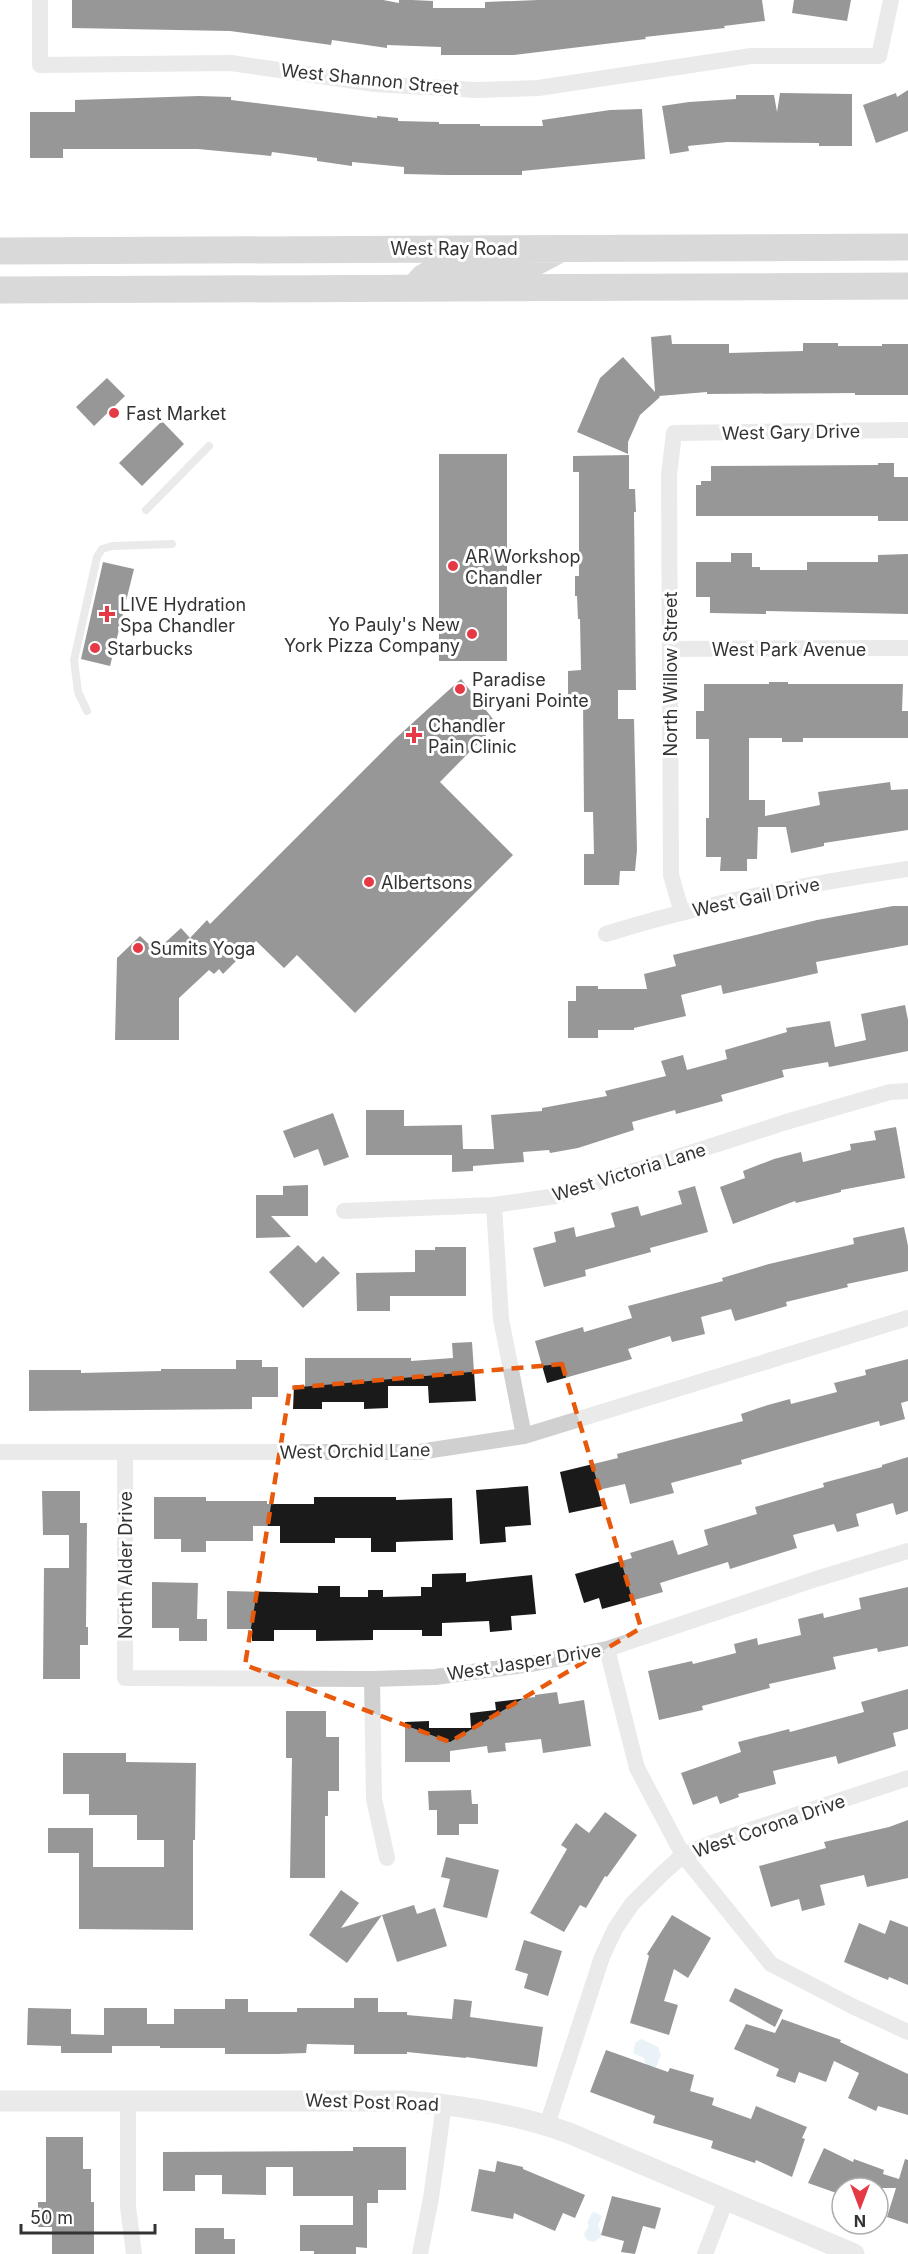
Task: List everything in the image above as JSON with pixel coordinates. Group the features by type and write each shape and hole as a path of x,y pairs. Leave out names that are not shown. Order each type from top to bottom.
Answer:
{"main road":[{"path":"414,288 423,278 442,267 528,266 563,247"},
{"name":"West Ray Road","path":"0,250 908,247"},
{"path":"0,290 908,286"}],"street":[{"name":"West Shannon Street","path":"40,0 40,65 231,63 375,84 477,90 538,88 752,56 879,56 891,0"},
{"name":"West Gary Drive","path":"674,433 908,430"},
{"name":"North Willow Street","path":"674,433 669,475 671,875 682,913"},
{"name":"West Park Avenue","path":"670,649 908,648"},
{"name":"West Gail Drive","path":"606,934 682,913 811,884 908,869"},
{"name":"West Victoria Lane","path":"344,1212 494,1205 556,1196 786,1122 890,1092 908,1090"},
{"path":"494,1205 501,1319 524,1436"},
{"name":"West Orchid Lane","path":"0,1452 418,1452 524,1436 908,1318"},
{"name":"North Alder Drive","path":"125,1453 125,1678"},
{"name":"West Jasper Drive","path":"125,1678 435,1677 531,1664 607,1649 908,1551"},
{"path":"607,1649 637,1768 683,1856 771,1964 908,2032"},
{"path":"372,1678 374,1799 387,1858"},
{"name":"West Corona Drive","path":"547,2125 602,1957 615,1929 632,1904 683,1856 742,1831 908,1779"},
{"path":"128,2100 127,2182 129,2226 134,2254"},
{"name":"West Post Road","path":"0,2101 406,2101 501,2113 547,2125 854,2254"},
{"path":"420,2254 428,2222 444,2104"},
{"path":"705,2254 726,2200"}],"lane":[{"path":"146,510 209,446"},
{"path":"87,711 78,692 74,660 97,557 102,549 112,546 172,544"}],"highlighted area":[{"path":"562,1364 641,1628 450,1742 245,1665 290,1388"}],"water":[{"path":"641,2039 658,2047 661,2055 656,2067 646,2065 644,2058 633,2053 635,2043"},
{"path":"594,2212 602,2216 598,2225 602,2236 594,2242 587,2240 584,2234 589,2226 587,2223"}],"building":[{"path":"72,0 383,0 399,3 399,0 412,0 433,1 433,8 485,8 485,2 538,0 762,0 765,21 645,37 646,39 514,55 441,55 441,47 387,45 387,48 332,40 331,45 230,31 72,28"},
{"path":"794,0 851,0 847,21 792,13"},
{"path":"908,90 908,131 876,143 863,105 896,93 897,97"},
{"path":"780,93 852,94 852,146 819,146 819,143 727,142 688,146 689,151 670,154 662,106 736,99 736,95 774,95 777,112"},
{"path":"231,97 231,100 377,118 377,116 398,118 398,121 480,124 480,126 543,126 542,120 610,110 642,109 645,159 522,171 522,175 447,175 404,174 404,167 352,162 352,166 317,161 317,158 272,152 271,156 198,149 63,149 63,158 30,158 30,112 75,112 75,100"},
{"path":"671,335 672,344 729,344 729,353 803,351 803,343 838,343 838,346 908,344 908,395 707,394 707,392 659,396 640,415 628,442 628,454 577,432 600,378 623,357 655,392 651,337"},
{"path":"107,378 125,396 94,426 76,407"},
{"path":"162,421 184,444 142,486 119,463"},
{"path":"439,454 507,454 507,661 439,661"},
{"path":"629,455 629,489 635,489 636,512 634,512 636,690 618,690 618,719 634,719 637,850 635,871 620,871 619,885 584,885 584,854 594,854 593,812 584,812 583,700 568,700 568,671 581,670 580,619 578,619 577,596 575,596 575,576 579,576 579,472 573,472 573,456"},
{"path":"878,463 894,463 894,477 908,477 908,521 878,521 878,516 696,516 696,485 701,485 701,481 711,481 711,466 878,465"},
{"path":"731,553 752,553 752,567 760,567 760,570 807,570 807,562 878,562 878,555 908,554 908,614 766,611 766,614 710,613 710,597 696,597 696,562 731,562"},
{"path":"103,562 134,569 110,666 81,659"},
{"name":"Albertsons","path":"461,679 497,724 440,782 513,855 355,1013 297,955 284,968 256,941 223,974 219,969 214,974 209,970 179,998 179,1040 115,1040 117,958 140,936 156,951 181,928 190,938 207,920 210,924 396,738"},
{"path":"769,682 903,684 902,711 908,711 908,738 803,738 803,742 782,742 782,738 749,738 749,800 765,800 765,816 820,805 818,792 890,782 891,790 908,789 908,830 824,843 824,846 791,853 786,827 758,827 757,859 747,859 747,871 720,871 721,857 706,857 706,818 709,818 709,739 696,739 696,711 704,711 704,684 769,684"},
{"path":"893,906 908,906 908,945 816,962 818,973 723,994 721,985 681,995 686,1016 634,1028 634,1030 598,1030 598,1038 568,1038 568,1001 576,1001 576,986 598,986 598,989 647,989 644,974 676,966 673,955 817,920"},
{"path":"905,1005 908,1020 908,1051 829,1067 828,1062 782,1070 784,1077 721,1095 723,1101 676,1114 675,1110 632,1122 634,1130 578,1148 550,1153 549,1150 523,1152 524,1162 473,1166 473,1171 452,1172 452,1155 366,1155 366,1110 404,1110 404,1126 462,1125 463,1149 494,1149 491,1115 542,1111 542,1108 607,1096 605,1091 666,1076 661,1061 683,1055 687,1070 727,1059 725,1050 787,1032 786,1028 830,1021 835,1047 866,1040 861,1014"},
{"path":"333,1113 349,1157 324,1166 318,1149 294,1158 283,1131"},
{"path":"896,1127 905,1178 841,1190 841,1192 796,1203 795,1201 733,1224 720,1187 745,1178 743,1171 801,1152 803,1162 851,1150 850,1144 876,1140 874,1131"},
{"path":"308,1185 308,1216 271,1216 291,1237 256,1238 256,1195 283,1195 283,1186"},
{"path":"695,1186 708,1232 650,1248 651,1252 585,1270 586,1276 544,1287 533,1248 556,1242 554,1232 574,1227 576,1237 615,1227 611,1213 638,1206 641,1216 682,1204 678,1191"},
{"path":"904,1227 908,1246 908,1271 847,1284 848,1287 786,1302 787,1306 735,1321 731,1309 701,1317 705,1334 672,1342 670,1336 628,1349 632,1359 547,1383 535,1341 583,1327 584,1332 632,1318 628,1306 723,1281 722,1278 769,1264 854,1244 853,1238"},
{"path":"298,1245 316,1263 323,1256 340,1273 303,1308 269,1272"},
{"path":"435,1247 466,1247 466,1296 390,1296 390,1311 357,1311 356,1273 415,1272 415,1250 435,1250"},
{"path":"472,1342 476,1401 429,1403 428,1386 388,1386 388,1408 364,1409 364,1402 322,1402 322,1409 293,1409 294,1385 305,1386 305,1358 411,1358 411,1361 453,1358 452,1343"},
{"path":"908,1359 908,1401 901,1403 905,1419 880,1426 879,1421 741,1460 742,1464 671,1483 674,1493 630,1504 625,1484 598,1490 602,1506 569,1513 560,1472 618,1458 617,1454 743,1421 741,1414 768,1405 790,1399 791,1404 837,1392 834,1383 866,1375 865,1370"},
{"path":"236,1360 262,1360 262,1367 278,1367 278,1397 252,1397 252,1409 29,1411 29,1370 81,1370 81,1373 161,1371 161,1369 236,1369"},
{"path":"908,1457 908,1511 896,1515 893,1503 856,1514 859,1526 837,1532 834,1524 793,1535 797,1548 730,1569 728,1562 660,1583 663,1592 602,1609 599,1598 584,1603 575,1574 632,1558 630,1553 673,1540 678,1555 708,1545 704,1530 757,1514 755,1507 824,1487 823,1483 882,1467 882,1465"},
{"path":"528,1486 531,1525 505,1527 506,1542 480,1544 476,1490"},
{"path":"42,1491 80,1491 80,1523 87,1523 86,1627 88,1627 88,1645 80,1645 80,1679 43,1679 44,1568 69,1568 69,1535 43,1535"},
{"path":"154,1497 206,1497 206,1501 267,1501 267,1504 314,1504 314,1497 396,1497 396,1500 452,1498 453,1540 396,1542 396,1552 371,1552 371,1538 335,1538 335,1543 280,1543 280,1526 253,1526 253,1541 206,1541 206,1552 181,1552 181,1539 154,1539"},
{"path":"466,1573 466,1582 532,1575 536,1614 511,1616 512,1630 490,1632 489,1621 442,1623 442,1636 422,1636 422,1630 373,1630 373,1640 316,1641 316,1630 274,1630 274,1641 252,1641 252,1629 227,1629 227,1591 318,1593 318,1586 340,1586 340,1597 368,1597 368,1590 383,1590 383,1597 421,1596 421,1587 432,1587 432,1574"},
{"path":"152,1582 198,1583 197,1619 207,1619 207,1641 179,1641 179,1628 152,1628"},
{"path":"908,1587 908,1646 878,1652 877,1648 833,1657 836,1669 769,1684 770,1688 702,1706 703,1710 659,1720 648,1671 692,1661 693,1664 736,1653 734,1644 757,1638 758,1645 801,1635 798,1619 823,1613 824,1618 861,1609 859,1598"},
{"path":"908,1689 908,1729 893,1733 896,1746 838,1764 836,1756 773,1771 776,1784 738,1794 739,1797 720,1804 717,1796 693,1805 681,1773 741,1752 738,1742 789,1729 790,1732 864,1712 861,1702"},
{"path":"557,1692 559,1704 584,1700 591,1746 543,1753 541,1739 505,1743 506,1751 488,1753 487,1746 450,1751 450,1762 405,1762 405,1722 429,1721 429,1728 471,1728 470,1713 496,1710 495,1702"},
{"path":"286,1711 326,1711 326,1737 339,1737 339,1791 328,1791 328,1816 325,1816 325,1878 290,1878 292,1758 286,1758"},
{"path":"63,1753 126,1753 126,1762 196,1763 193,1930 79,1929 79,1853 48,1853 48,1828 93,1828 93,1867 164,1867 164,1840 137,1840 137,1815 89,1815 89,1794 63,1794"},
{"path":"471,1790 472,1804 478,1804 478,1824 459,1824 459,1835 437,1835 437,1810 429,1810 428,1791"},
{"path":"605,1812 637,1835 607,1877 605,1876 586,1908 580,1905 564,1932 530,1913 567,1849 561,1845 576,1823 589,1833"},
{"path":"908,1820 908,1878 867,1887 864,1875 820,1885 825,1905 802,1911 799,1899 771,1907 759,1866 826,1848 824,1842 889,1827"},
{"path":"446,1857 499,1870 487,1918 443,1907 450,1879 441,1877"},
{"path":"341,1890 359,1903 341,1928 382,1915 347,1963 309,1935"},
{"path":"414,1905 417,1914 435,1908 447,1946 397,1962 382,1915"},
{"path":"672,1915 711,1938 688,1978 674,1969 664,2001 678,2005 669,2035 630,2023 649,1956 647,1954"},
{"path":"890,1920 908,1927 908,1985 889,1977 888,1980 844,1962 859,1923 885,1934"},
{"path":"524,1940 562,1951 548,1996 524,1988 528,1974 515,1970"},
{"path":"735,1988 783,2010 775,2027 729,2001"},
{"path":"354,1998 378,1998 378,2012 407,2012 407,2015 452,2019 454,1999 472,2001 470,2017 543,2027 537,2067 407,2052 407,2054 354,2054 354,2045 307,2044 306,2053 225,2054 225,2048 160,2048 160,2046 112,2046 112,2053 61,2053 61,2046 27,2045 28,2008 71,2009 71,2034 104,2035 104,2008 147,2008 147,2024 174,2024 174,2009 225,2009 225,1999 248,1999 248,2012 297,2012 297,2008 354,2008"},
{"path":"782,2019 841,2040 840,2042 908,2074 908,2115 878,2106 876,2111 848,2098 859,2073 834,2061 826,2082 799,2072 795,2083 776,2076 779,2069 734,2049 746,2024 775,2033"},
{"path":"606,2050 668,2072 670,2068 694,2075 690,2091 714,2098 712,2105 751,2119 756,2106 807,2127 792,2177 756,2160 755,2163 711,2148 713,2141 653,2123 655,2116 590,2092"},
{"path":"46,2137 83,2137 83,2169 91,2169 91,2202 94,2202 94,2254 52,2254 52,2227 38,2227 38,2202 46,2202"},
{"path":"353,2147 406,2147 406,2190 378,2190 378,2203 367,2203 367,2248 356,2247 356,2254 314,2254 314,2251 300,2251 300,2225 353,2225 353,2196 293,2196 293,2167 266,2167 266,2195 222,2194 222,2175 195,2175 195,2191 163,2191 163,2152 353,2151"},
{"path":"824,2148 853,2162 854,2159 884,2170 883,2174 889,2176 830,2176 830,2191 808,2183"},
{"path":"905,2159 908,2160 908,2224 890,2218 890,2207 896,2188 890,2188 890,2176 899,2179"},
{"path":"497,2161 523,2167 523,2169 585,2195 575,2218 563,2213 555,2231 514,2213 513,2219 471,2211 479,2169 495,2172"},
{"path":"612,2196 661,2208 655,2229 643,2226 635,2254 621,2252 624,2241 601,2235"},
{"path":"195,2228 224,2228 224,2239 235,2239 235,2254 195,2254"}],"place":[{"name":"Fast Market","path":"114,413"},
{"name":"AR Workshop Chandler","path":"453,566"},
{"name":"LIVE Hydration Spa Chandler","path":"107,614"},
{"name":"Yo Pauly's New York Pizza Company","path":"472,634"},
{"name":"Starbucks","path":"95,648"},
{"name":"Paradise Biryani Pointe","path":"460,689"},
{"name":"Chandler Pain Clinic","path":"414,735"},
{"name":"Albertsons","path":"369,882"},
{"name":"Sumits Yoga","path":"138,948"}]}
